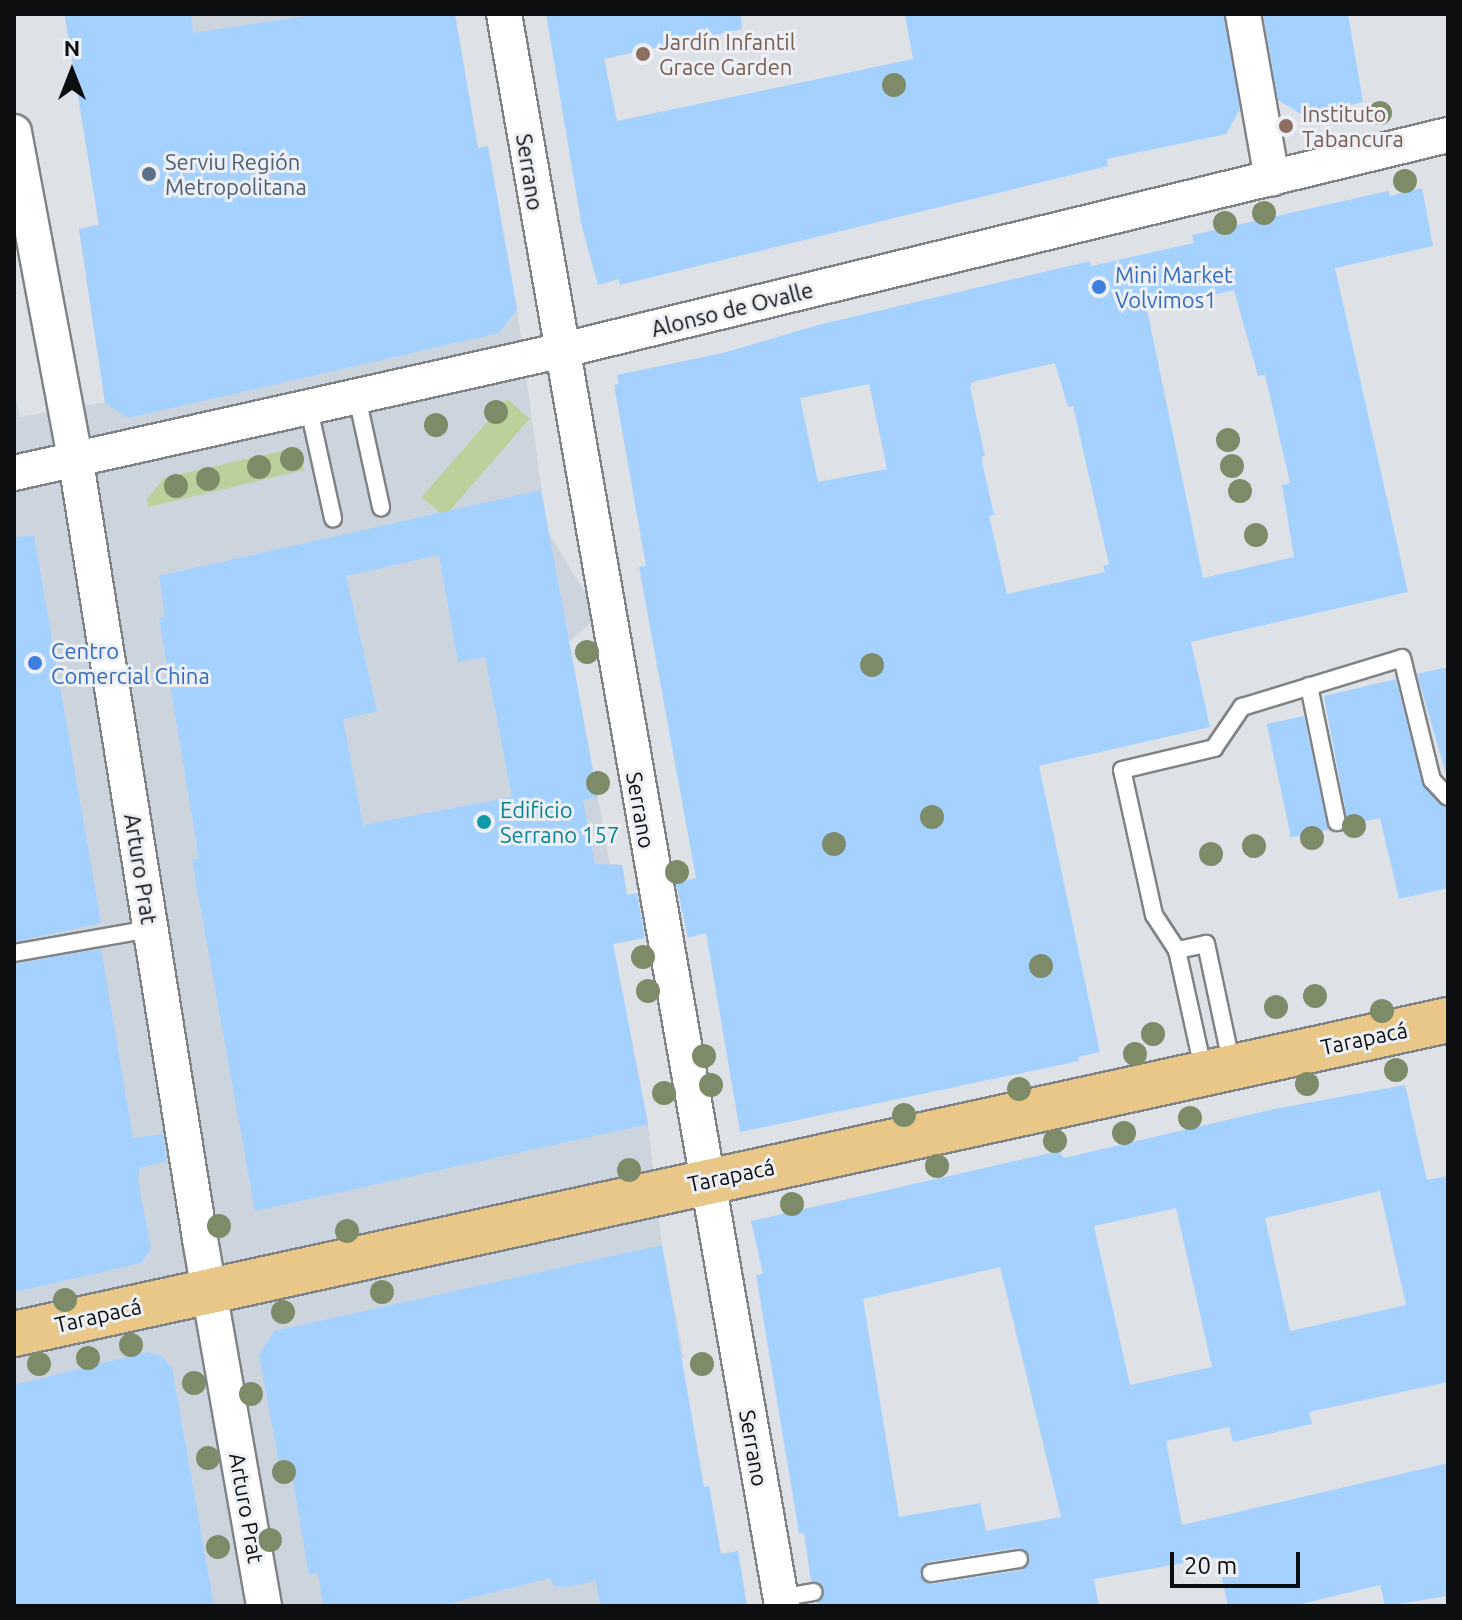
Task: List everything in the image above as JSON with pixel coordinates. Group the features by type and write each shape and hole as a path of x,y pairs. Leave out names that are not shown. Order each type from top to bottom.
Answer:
{"main road":[{"name":"Tarapacá","path":"14,1334 1448,1020"}],"street":[{"name":"Serrano","path":"504,14 559,351 707,1180 792,1599"},
{"path":"1243,14 1272,178"},
{"name":"Arturo Prat","path":"14,132 76,462 208,1290 264,1606"},
{"name":"Alonso de Ovalle","path":"14,473 76,462 559,351 1448,135"}],"lane":[{"path":"357,397 381,507"},
{"path":"309,409 333,518"},
{"path":"1218,1070 1177,950 1154,915 1122,770 1214,748 1242,707 1402,658 1432,780 1448,797"},
{"path":"1309,686 1337,822"},
{"path":"14,953 150,929"},
{"path":"1177,950 1206,944 1218,1070"},
{"path":"931,1573 1019,1559"}],"shaded area":[{"path":"64,14 455,14 478,148 488,146 517,309 547,530 599,616 569,642 610,864 622,865 636,939 613,944 648,1124 662,1245 684,1358 679,1359 704,1487 709,1486 720,1554 738,1551 747,1606 14,1606 14,387 20,417 105,402 79,229 99,224"}],"green space":[{"path":"507,399 530,419 444,517 422,497"},
{"path":"299,447 304,470 148,507 147,499 164,478"}],"building":[{"path":"65,14 191,14 193,33 318,14 455,14 478,148 488,146 517,309 499,333 128,418 105,403 79,229 99,225"},
{"path":"546,14 741,14 742,29 604,59 617,121 913,59 905,14 1224,14 1240,109 1226,134 1107,159 1108,166 620,285 619,279 598,285 582,227"},
{"path":"1263,14 1348,14 1363,102 1306,117 1278,100"},
{"path":"1422,188 1433,246 1335,268 1408,592 1191,642 1210,727 1039,766 1100,1052 1078,1057 1079,1061 740,1132 706,933 688,938 676,883 696,878 639,567 646,566 614,385 619,384 617,375 723,353 818,325 1090,261 1091,266 1194,243 1192,235 1388,191 1390,196","holes":["1234,290 1258,376 1265,375 1290,483 1282,485 1294,557 1203,578 1147,310","1055,363 1068,407 1073,406 1109,564 1103,566 1105,572 1007,594 989,516 994,515 981,457 985,456 970,387 972,382","869,384 887,469 818,482 800,398"]},
{"path":"541,490 598,797 583,800 595,864 622,865 627,895 637,893 645,938 613,944 648,1124 255,1211 192,860 199,858 159,618 165,616 159,576","holes":["439,555 458,662 485,657 512,797 363,825 343,719 377,711 346,576"]},
{"path":"34,536 101,923 14,942 14,537"},
{"path":"1448,667 1448,781 1417,674"},
{"path":"1396,679 1422,783 1448,808 1448,888 1399,899 1380,818 1348,825 1324,696"},
{"path":"1304,716 1328,829 1291,837 1267,724"},
{"path":"101,949 133,1138 163,1134 167,1161 140,1168 138,1180 151,1249 141,1263 14,1292 14,964"},
{"path":"1405,1085 1427,1180 1448,1176 1448,1382 1309,1412 1312,1424 1233,1442 1229,1427 1166,1441 1182,1525 1448,1463 1448,1596 1385,1606 1380,1585 1293,1606 1228,1606 1217,1557 1094,1579 1099,1606 816,1606 824,1591 811,1581 804,1533 799,1533 756,1275 763,1274 751,1221 1059,1151 1064,1158 1274,1109","holes":["1380,1191 1406,1305 1290,1331 1265,1218","1176,1208 1212,1367 1130,1385 1094,1226","1000,1267 1061,1517 986,1531 980,1503 899,1517 863,1299","1017,1548 1030,1557 1021,1570 933,1584 920,1575 929,1562"]},
{"path":"662,1245 704,1487 709,1486 721,1554 738,1551 747,1606 600,1606 596,1581 566,1587 553,1586 551,1578 439,1606 323,1606 318,1573 309,1575 291,1469 281,1472 259,1355 274,1331"},
{"path":"148,1352 163,1357 172,1368 214,1606 14,1606 14,1385"}],"place":[{"name":"Jardín Infantil Grace Garden","path":"643,54"},
{"name":"Instituto Tabancura","path":"1286,126"},
{"name":"Serviu Región Metropolitana","path":"149,174"},
{"name":"Mini Market Volvimos1","path":"1099,287"},
{"name":"Centro Comercial China","path":"35,663"},
{"name":"Edificio Serrano 157","path":"484,822"}]}
